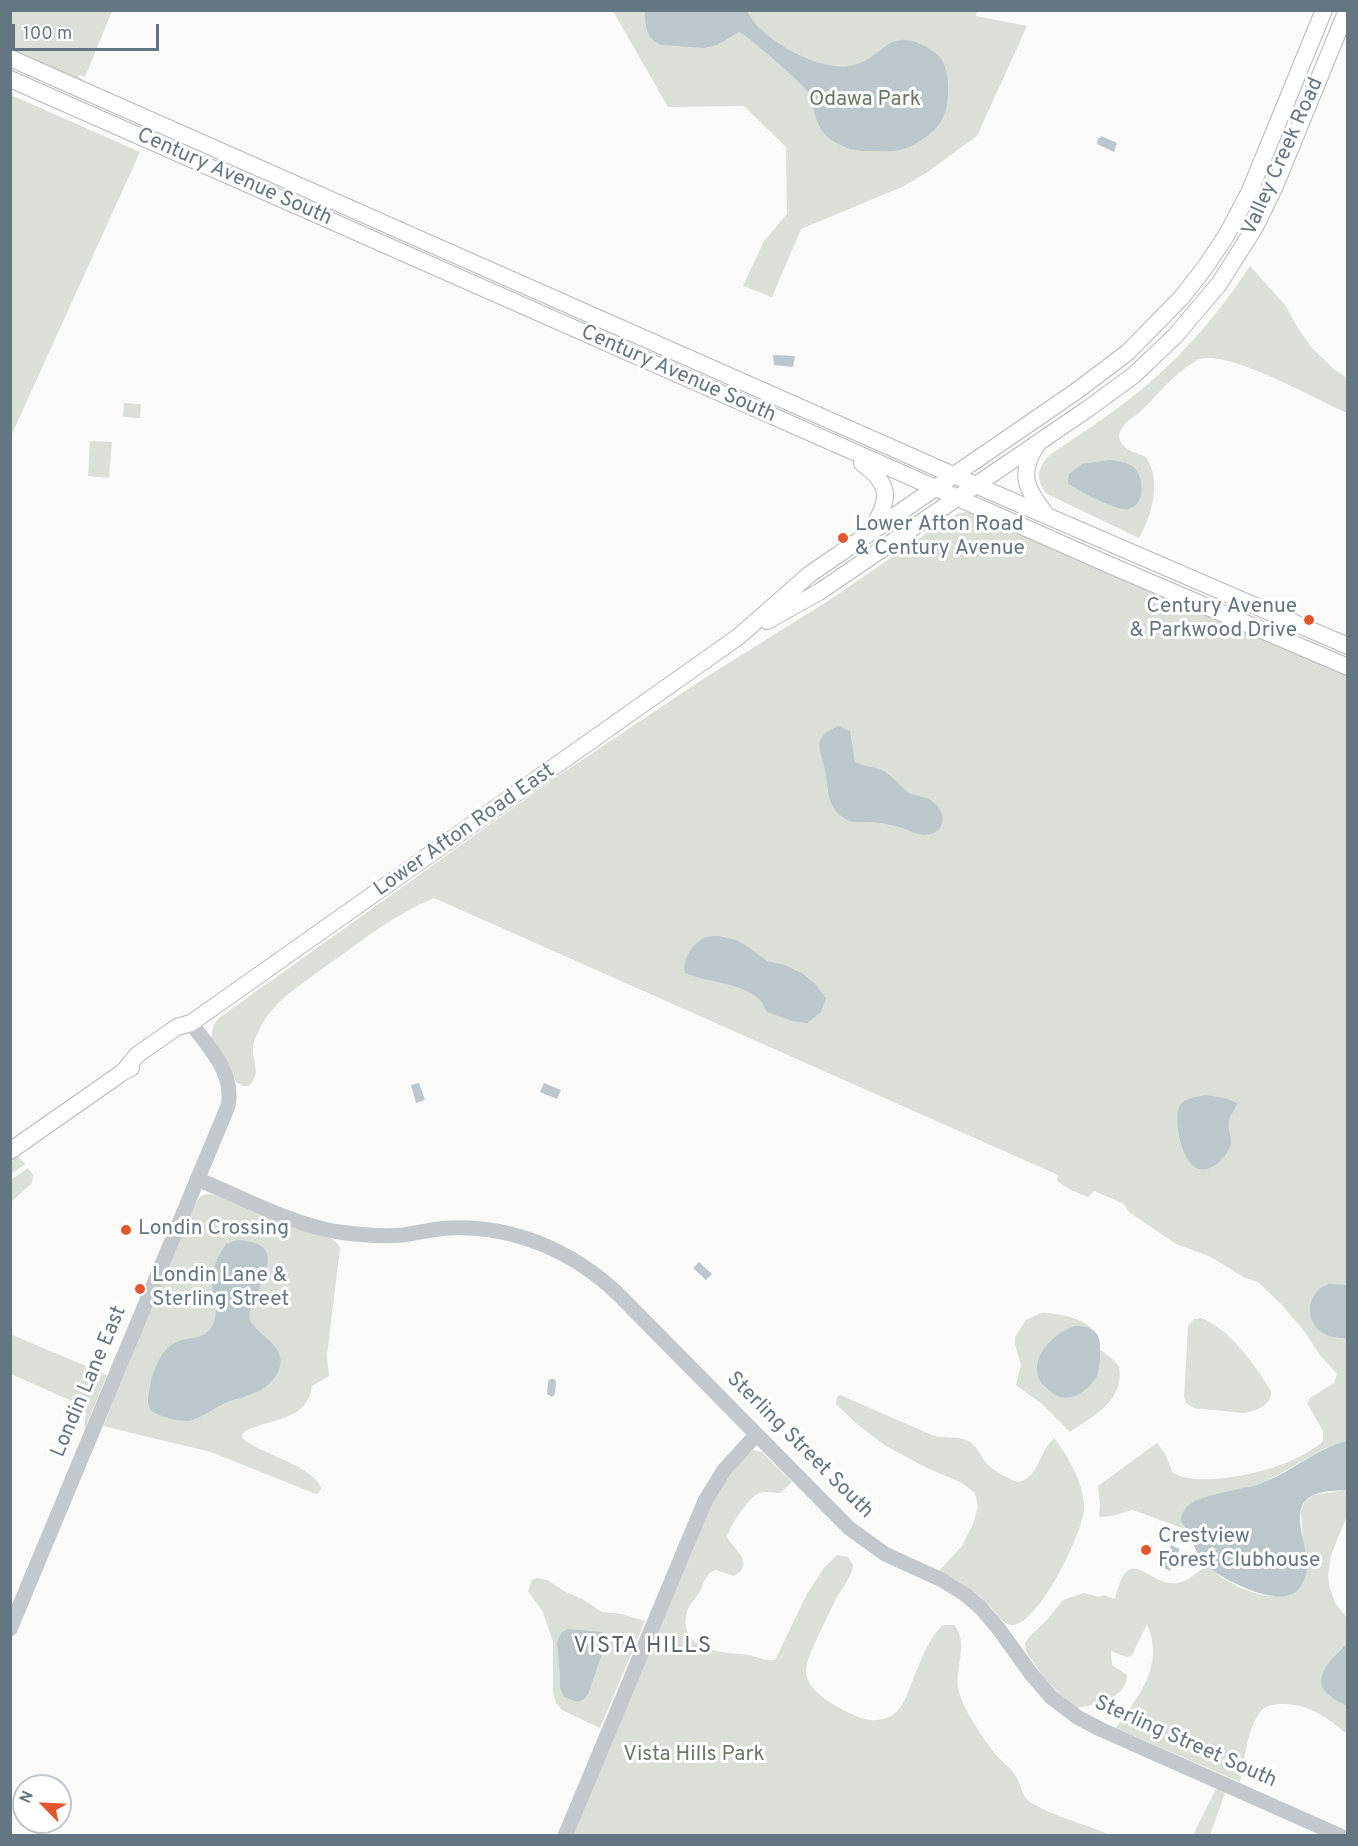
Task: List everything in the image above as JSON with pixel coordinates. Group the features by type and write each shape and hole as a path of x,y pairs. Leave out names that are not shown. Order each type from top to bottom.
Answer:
{"main road":[{"name":"Valley Creek Road","path":"934,488 1100,375 1144,337 1194,282 1226,236 1249,193 1324,10"},
{"name":"Valley Creek Road","path":"958,498 1107,396 1142,368 1183,328 1225,275 1255,227 1270,197 1347,10"},
{"name":"Century Avenue South","path":"10,58 953,475 1347,646"},
{"name":"Century Avenue South","path":"10,79 842,448 1347,667"},
{"path":"1040,441 1029,459 1025,476 1029,492 1047,516"},
{"path":"842,448 875,473 883,484 885,493 883,510 869,533"},
{"name":"Lower Afton Road East","path":"10,1151 123,1072 137,1055 177,1027 191,1023 738,637 810,574 934,488"},
{"name":"Lower Afton Road East","path":"738,637 819,592 958,498"}],"street":[{"name":"Londin Lane East","path":"10,1629 228,1106 230,1091 224,1070 191,1023"},
{"name":"Sterling Street South","path":"198,1179 298,1221 330,1230 385,1236 441,1229 481,1229 513,1234 551,1248 578,1262 605,1282 858,1536 885,1554 949,1584 971,1599 998,1628 1044,1690 1071,1713 1106,1732 1341,1836"},
{"path":"565,1836 705,1501 724,1470 756,1435"}],"green space":[{"name":"Odawa Park","path":"977,10 976,16 1027,26 977,136 926,173 902,187 801,229 772,297 743,286 764,241 787,214 786,147 744,106 668,107 613,11"},
{"path":"10,11 112,11 85,77 80,75 78,77 84,80 82,83 11,52"},
{"path":"11,95 140,152 11,436"},
{"path":"1250,266 1285,305 1312,348 1347,378 1347,413 1239,364 1221,359 1200,359 1172,379 1140,412 1126,422 1121,430 1119,436 1124,446 1146,457 1153,477 1151,509 1139,538 1047,494 1039,479 1039,474 1042,464 1050,455 1100,421 1163,371 1203,329"},
{"path":"124,403 141,404 140,418 123,417"},
{"path":"90,441 112,442 109,478 88,476"},
{"path":"972,512 1347,674 1347,1303 1312,1320 1327,1334 1347,1339 1347,1441 1324,1449 1263,1483 1192,1503 1184,1511 1181,1521 1185,1529 1133,1510 1099,1517 1098,1486 1157,1443 1166,1455 1172,1472 1182,1477 1195,1479 1243,1475 1293,1460 1323,1441 1323,1431 1307,1403 1310,1398 1334,1383 1337,1374 1281,1304 1258,1282 1245,1278 1209,1256 1176,1244 1129,1212 1124,1204 1094,1191 1088,1197 1071,1190 1057,1180 1058,1175 434,898 380,928 301,984 274,1007 261,1026 254,1042 256,1072 249,1086 236,1082 229,1065 211,1037 214,1024 219,1018 555,778 700,681 831,599 947,519"},
{"path":"18,1156 25,1164 11,1174 11,1162"},
{"path":"28,1168 33,1175 32,1183 11,1202 11,1180"},
{"path":"208,1194 295,1228 332,1239 340,1248 327,1355 329,1376 312,1386 310,1396 299,1410 285,1418 249,1429 242,1435 242,1438 250,1444 308,1473 321,1488 319,1493 316,1494 211,1452 103,1426 195,1204 201,1196"},
{"path":"1041,1313 1068,1316 1082,1321 1092,1329 1074,1329 1054,1338 1045,1347 1038,1370 1040,1381 1049,1390 1072,1397 1081,1393 1099,1370 1100,1350 1119,1366 1120,1378 1112,1398 1098,1413 1070,1432 1042,1404 1016,1385 1021,1365 1015,1337 1026,1320"},
{"path":"1201,1318 1212,1323 1232,1339 1257,1370 1271,1391 1266,1404 1254,1411 1244,1413 1194,1408 1186,1403 1184,1397 1188,1326 1194,1319"},
{"path":"10,1334 107,1375 84,1431 86,1412 83,1406 11,1374"},
{"path":"840,1395 932,1435 970,1442 991,1468 1017,1482 1028,1478 1054,1438 1065,1453 1079,1481 1084,1500 1082,1521 1068,1556 1046,1595 1022,1622 1011,1625 1005,1623 973,1591 939,1571 962,1546 973,1524 978,1507 975,1493 962,1483 925,1467 886,1446 858,1425 836,1404 837,1397"},
{"name":"Vista Hills Park","path":"753,1450 762,1452 792,1482 780,1493 757,1494 735,1520 727,1537 741,1556 743,1566 734,1576 716,1570 708,1575 687,1611 688,1633 694,1641 712,1650 775,1660 807,1594 824,1568 837,1555 848,1557 853,1565 851,1573 817,1638 807,1664 808,1680 818,1694 856,1716 871,1720 886,1718 900,1708 923,1655 937,1631 943,1625 954,1625 961,1639 958,1688 963,1704 991,1749 1015,1775 1024,1796 1030,1802 1049,1812 1110,1835 572,1836 711,1504 734,1468"},
{"path":"1347,1490 1347,1516 1331,1555 1328,1575 1335,1603 1347,1618 1347,1644 1329,1664 1325,1675 1324,1691 1347,1706 1347,1734 1325,1717 1309,1709 1291,1704 1268,1706 1261,1711 1252,1727 1240,1782 1116,1728 1141,1692 1151,1667 1152,1639 1147,1624 1132,1655 1127,1657 1111,1651 1112,1665 1127,1675 1122,1690 1109,1699 1093,1705 1077,1708 1045,1679 1026,1652 1025,1643 1029,1637 1063,1600 1084,1593 1099,1597 1104,1595 1115,1599 1120,1581 1127,1572 1133,1569 1167,1583 1178,1583 1190,1578 1206,1565 1220,1576 1256,1593 1277,1596 1297,1590 1305,1577 1301,1511 1305,1501 1314,1495"},
{"path":"537,1578 547,1580 602,1612 621,1614 645,1621 600,1728 562,1710 556,1703 553,1693 553,1642 543,1612 528,1591 532,1580"},
{"path":"1216,1789 1225,1793 1210,1835 1193,1835"}],"shaded area":[{"path":"645,11 747,11 754,22 777,42 807,59 837,67 862,62 895,41 916,42 936,53 944,65 948,85 946,110 939,124 928,136 907,148 896,151 849,149 827,137 823,132 809,95 803,86 744,35 739,32 717,45 704,48 662,45 650,36 646,27"},
{"path":"1101,136 1117,143 1114,152 1097,144"},
{"path":"773,355 795,356 793,367 774,365"},
{"path":"1110,460 1130,465 1136,470 1142,490 1134,507 1123,509 1107,504 1068,483 1069,474 1082,464"},
{"path":"838,726 850,731 855,762 885,772 912,795 926,798 937,806 942,814 938,830 922,835 884,823 851,822 836,812 829,794 819,746 821,738"},
{"path":"719,936 736,940 767,961 785,965 803,974 826,998 821,1012 807,1023 792,1021 767,1012 760,1000 744,990 685,973 685,963 696,944 706,937"},
{"path":"419,1083 425,1100 416,1103 411,1085"},
{"path":"544,1083 561,1090 557,1099 540,1092"},
{"path":"1205,1095 1225,1098 1237,1103 1228,1124 1231,1140 1229,1149 1219,1162 1207,1169 1197,1168 1189,1161 1179,1136 1178,1123 1180,1105 1191,1098"},
{"path":"238,1240 252,1242 261,1246 266,1252 267,1268 250,1312 250,1320 280,1355 281,1363 278,1372 262,1389 225,1403 193,1420 177,1420 158,1415 148,1405 156,1365 173,1344 207,1333 211,1328 216,1313 212,1286 213,1269 226,1244"},
{"path":"699,1262 712,1274 706,1280 693,1268"},
{"path":"1329,1284 1347,1285 1347,1339 1322,1333 1310,1315 1314,1296"},
{"path":"1075,1326 1089,1328 1097,1335 1100,1362 1093,1382 1084,1391 1067,1398 1054,1394 1043,1385 1038,1376 1037,1367 1039,1358 1050,1341"},
{"path":"550,1379 556,1382 555,1394 552,1397 547,1394"},
{"path":"1347,1441 1347,1490 1316,1494 1305,1501 1302,1506 1300,1522 1307,1566 1304,1580 1296,1592 1285,1596 1261,1594 1223,1577 1203,1562 1181,1521 1183,1512 1189,1505 1211,1496 1268,1481 1324,1450"},
{"path":"1171,1545 1180,1549 1170,1571 1162,1567"},
{"path":"568,1629 602,1632 606,1634 607,1640 588,1694 578,1702 564,1697 560,1688 557,1643 561,1633"},
{"path":"1347,1644 1347,1706 1326,1693 1321,1680 1327,1666"}],"place":[{"name":"Lower Afton Road & Century Avenue","path":"843,538"},
{"name":"Century Avenue & Parkwood Drive","path":"1309,620"},
{"name":"Londin Crossing","path":"126,1230"},
{"name":"Londin Lane & Sterling Street","path":"140,1289"},
{"name":"Crestview Forest Clubhouse","path":"1146,1550"}],"district":[{"name":"VISTA HILLS","path":"643,1648"}]}
